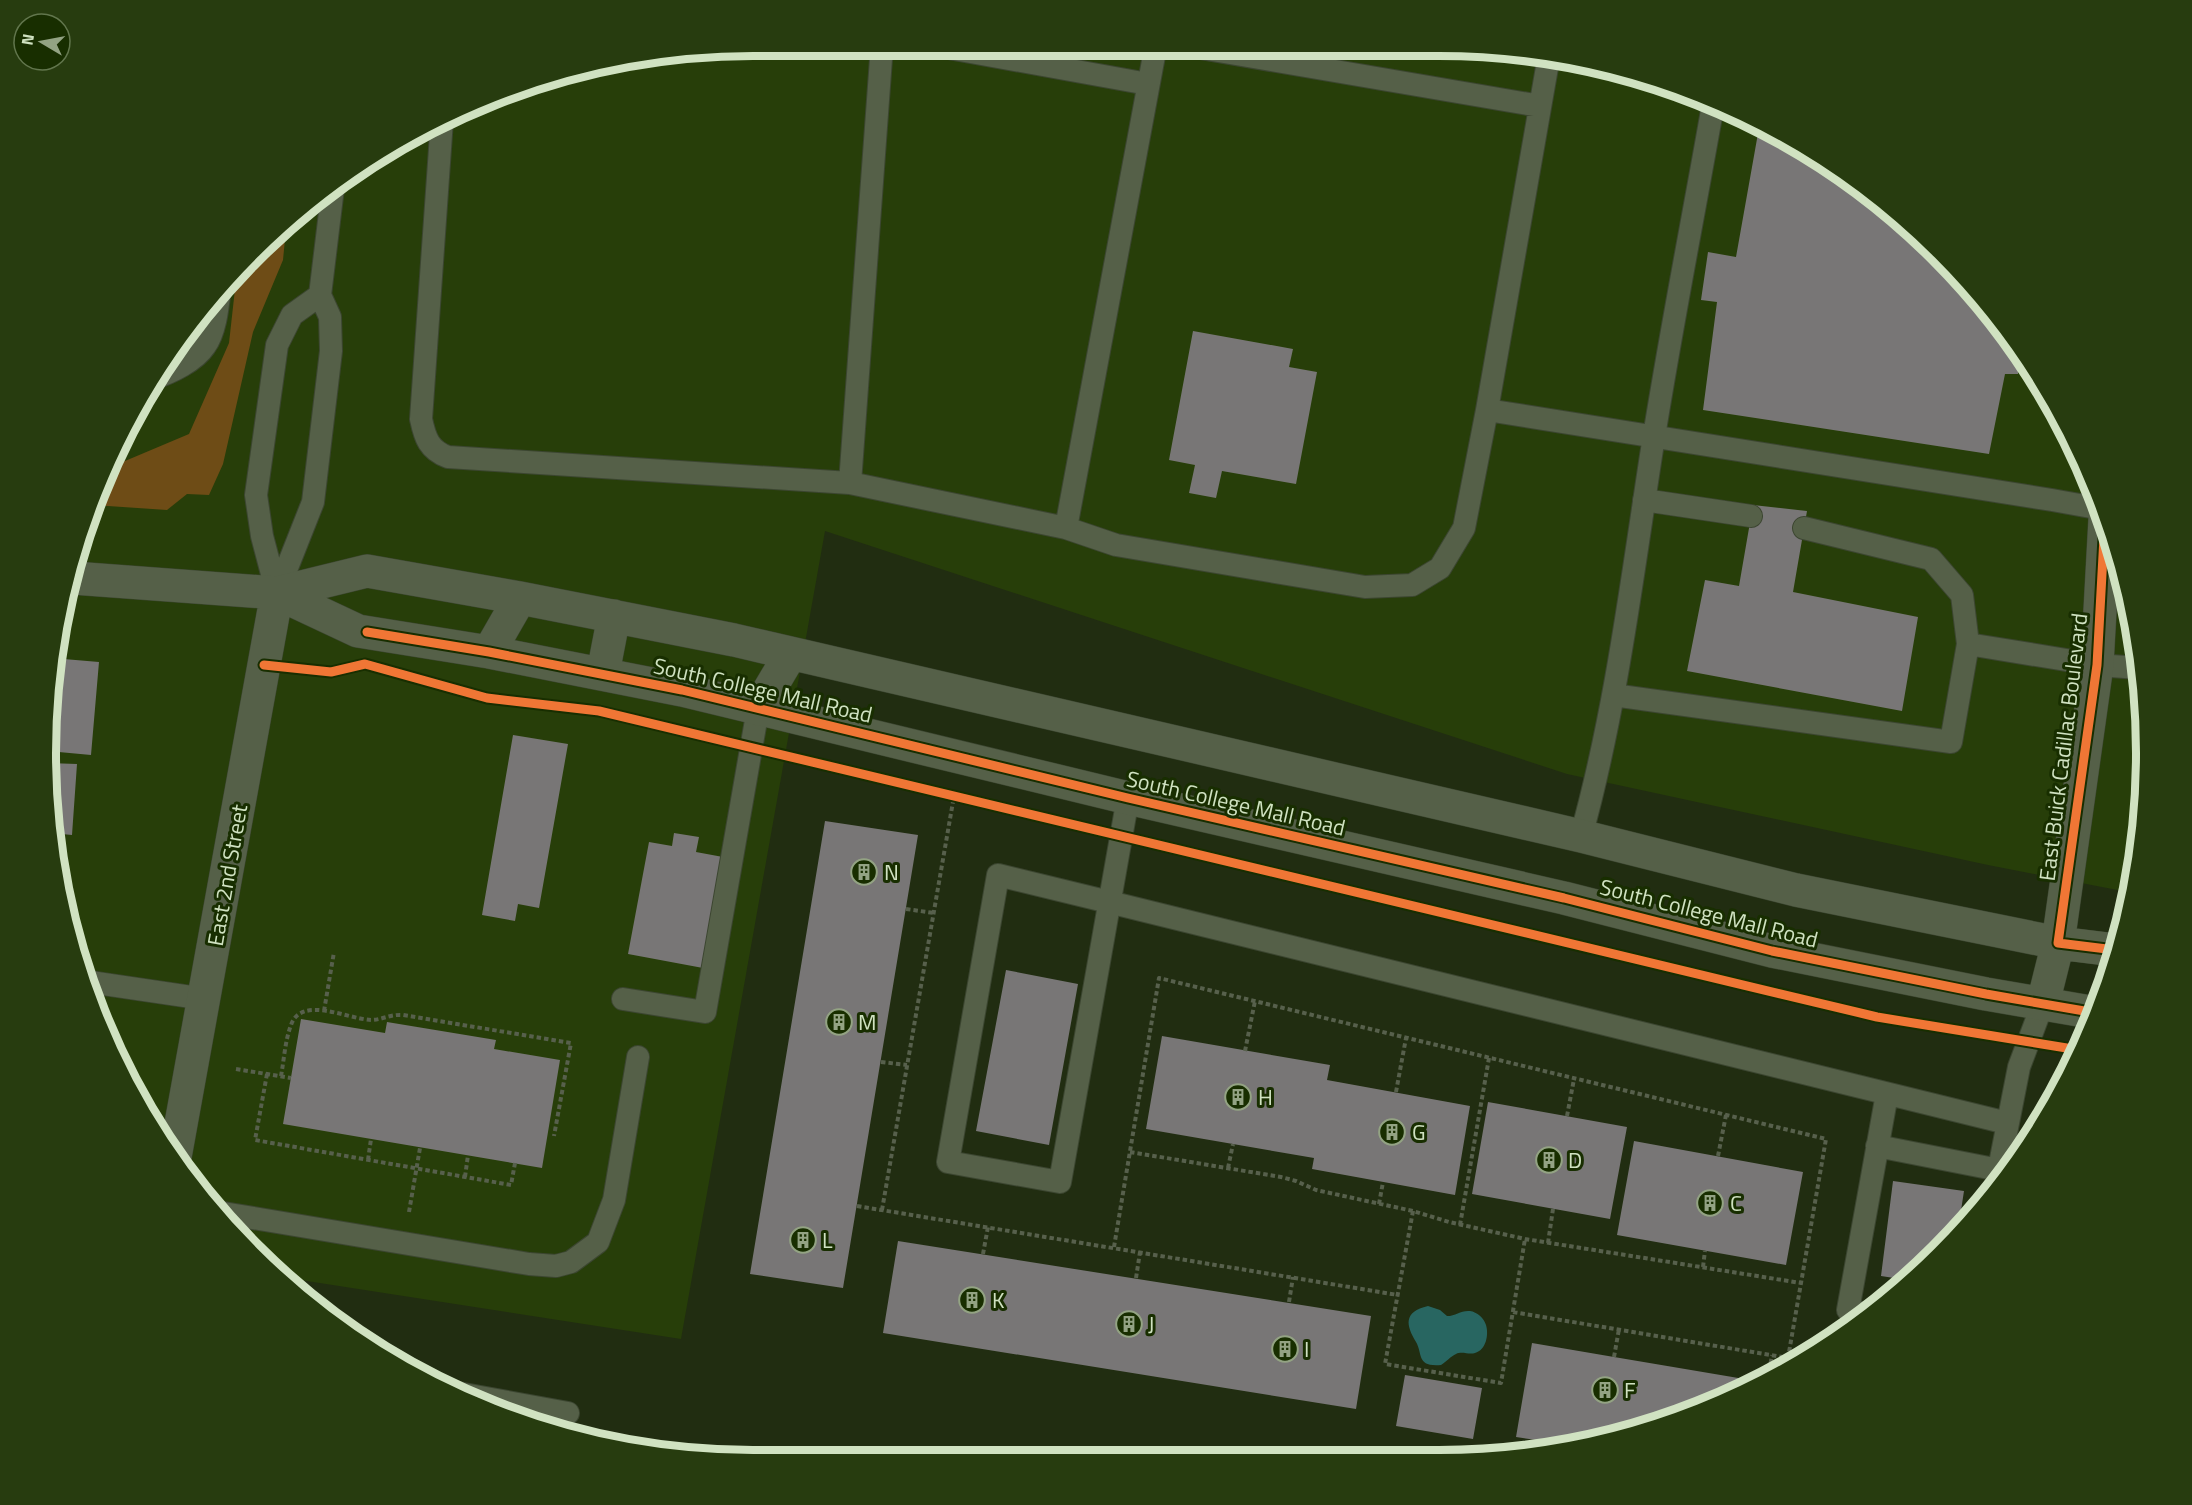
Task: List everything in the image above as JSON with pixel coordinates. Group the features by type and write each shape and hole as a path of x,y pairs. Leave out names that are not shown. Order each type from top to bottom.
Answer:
{"main road":[{"name":"East Buick Cadillac Boulevard","path":"2043,1003 2058,943 2097,665 2103,538"},
{"name":"South College Mall Road","path":"78,578 277,593 367,571 520,598 791,653 1581,836 1796,890 2058,943 2108,950"},
{"name":"South College Mall Road","path":"277,593 358,631 603,673 1128,798 1564,898 1772,951 1986,994 2086,1011"},
{"name":"East 2nd Street","path":"177,1146 277,593"},
{"path":"489,652 520,598"},
{"path":"603,673 614,616"},
{"path":"758,709 791,653"}],"lane":[{"path":"849,483 881,56"},
{"path":"993,56 1148,84"},
{"path":"1066,528 1154,56"},
{"path":"1247,56 1540,106"},
{"path":"440,129 421,418 424,434 430,446 438,453 448,457 849,483 1066,528 1116,545 1365,587 1412,585 1440,568 1464,528 1548,64"},
{"path":"1581,836 1593,793 1613,694 1654,437 1712,112"},
{"path":"277,593 313,502 330,351 330,317 320,296 332,197"},
{"path":"277,593 262,536 256,495 277,345 292,315 320,296"},
{"path":"167,374 175,372 206,346 216,318 217,306"},
{"path":"1487,410 2092,507"},
{"path":"1644,500 1751,516"},
{"path":"1613,694 1951,742 1968,644 1962,595 1931,559 1804,528"},
{"path":"1968,644 2097,665 2131,667"},
{"path":"623,999 705,1012 758,709"},
{"path":"1128,798 1109,902 1060,1182 948,1162 998,875 1109,902 2007,1124"},
{"path":"94,983 205,999"},
{"path":"1999,1168 2019,1067 2043,1003"},
{"path":"230,1214 556,1266 572,1262 598,1242 614,1200 638,1057"},
{"path":"1856,1311 1848,1310 1887,1094"},
{"path":"1877,1146 1993,1176"},
{"path":"495,1400 568,1413"}],"path":[{"path":"943,793 966,798"},
{"path":"882,1210 954,796"},
{"path":"906,909 933,913"},
{"path":"324,1011 334,952"},
{"path":"1114,1247 1159,978 1826,1139 1788,1356"},
{"path":"1245,1051 1255,1001"},
{"path":"281,1076 293,1020 303,1011 311,1010 372,1020 388,1015 403,1016 571,1043 554,1136"},
{"path":"1396,1092 1406,1038"},
{"path":"2029,1042 2070,1048"},
{"path":"2062,1047 2068,1054"},
{"path":"1460,1225 1489,1058"},
{"path":"881,1062 907,1065"},
{"path":"237,1069 291,1078"},
{"path":"267,1074 255,1140 511,1185 515,1163"},
{"path":"1567,1116 1574,1079"},
{"path":"1718,1156 1726,1115"},
{"path":"368,1160 371,1139"},
{"path":"1228,1168 1233,1144"},
{"path":"404,1243 420,1148"},
{"path":"1130,1152 1281,1177 1316,1190 1413,1210 1460,1225 1525,1239 1801,1283"},
{"path":"465,1177 468,1155"},
{"path":"1379,1204 1383,1182"},
{"path":"856,1206 1398,1294"},
{"path":"1548,1243 1553,1209"},
{"path":"1413,1210 1386,1364 1501,1383 1525,1239"},
{"path":"983,1254 988,1227"},
{"path":"1703,1268 1705,1251"},
{"path":"1136,1278 1140,1252"},
{"path":"1288,1302 1293,1277"},
{"path":"1513,1312 1785,1357"},
{"path":"1614,1356 1619,1329"},
{"path":"1770,1366 1772,1355"}],"shaded area":[{"path":"752,56 1485,57 1530,61 1620,79 1664,92 1748,127 1827,173 1899,228 1964,293 1992,328 2019,365 2065,444 2100,528 2113,572 2131,662 2135,707 2135,798 2131,843 2122,891 1988,865 1567,774 825,531 681,1339 296,1279 228,1212 173,1140 127,1061 92,977 79,933 61,843 56,752 61,662 79,572 92,528 127,444 173,365 228,293 293,228 328,200 365,173 404,149 444,127 486,109 528,92 572,79 662,61"},
{"path":"285,235 283,260 253,332 223,464 209,495 187,494 167,510 101,506 119,464 189,434 229,343 235,285"}],"water":[{"path":"1428,1306 1440,1310 1447,1316 1467,1311 1480,1316 1487,1329 1486,1342 1482,1349 1473,1353 1456,1354 1441,1365 1424,1362 1410,1330 1409,1320 1414,1312"}],"building":[{"path":"1758,133 1827,173 1899,228 1964,293 2018,364 2018,374 2005,374 1989,454 1703,410 1717,302 1701,300 1708,252 1736,257"},
{"path":"1193,331 1293,349 1289,367 1317,372 1296,484 1222,471 1216,498 1189,493 1195,465 1169,460"},
{"path":"1753,505 1807,511 1793,592 1918,617 1902,711 1687,671 1705,580 1739,586"},
{"path":"62,659 99,662 91,755 56,752"},
{"path":"513,735 568,744 539,908 518,904 515,921 482,915"},
{"path":"56,763 77,764 72,835 60,834"},
{"path":"825,821 918,835 843,1288 750,1274"},
{"path":"674,833 699,837 696,852 723,857 703,968 628,954 649,842 672,846"},
{"path":"1006,970 1078,984 1049,1145 976,1131"},
{"path":"301,1019 385,1033 387,1022 496,1040 494,1049 560,1060 542,1168 283,1124"},
{"path":"1162,1036 1330,1065 1327,1080 1470,1106 1455,1195 1312,1169 1314,1158 1146,1129"},
{"name":"D","path":"1488,1102 1627,1127 1610,1219 1472,1194"},
{"name":"C","path":"1634,1141 1803,1172 1786,1265 1617,1235"},
{"path":"1893,1181 1964,1191 1960,1216 1932,1245 1897,1278 1881,1276"},
{"path":"898,1241 1371,1316 1356,1409 883,1333"},
{"name":"F","path":"1532,1343 1745,1379 1664,1413 1620,1426 1545,1441 1516,1437"},
{"path":"1405,1375 1482,1388 1473,1439 1396,1426"}],"cycle path":[{"path":"2104,541 2097,665 2058,943 2108,949"},
{"path":"367,632 489,652 682,690 1128,798 1564,898 1772,951 1986,994 2086,1011"},
{"path":"264,665 331,672 365,664 487,698 599,711 1877,1017 2070,1049"}],"place":[{"name":"N","path":"864,872"},
{"name":"M","path":"839,1022"},
{"name":"H","path":"1238,1097"},
{"name":"G","path":"1392,1132"},
{"name":"D","path":"1549,1160"},
{"name":"C","path":"1710,1203"},
{"name":"L","path":"803,1240"},
{"name":"K","path":"972,1300"},
{"name":"J","path":"1129,1324"},
{"name":"I","path":"1285,1349"},
{"name":"F","path":"1605,1390"}]}
